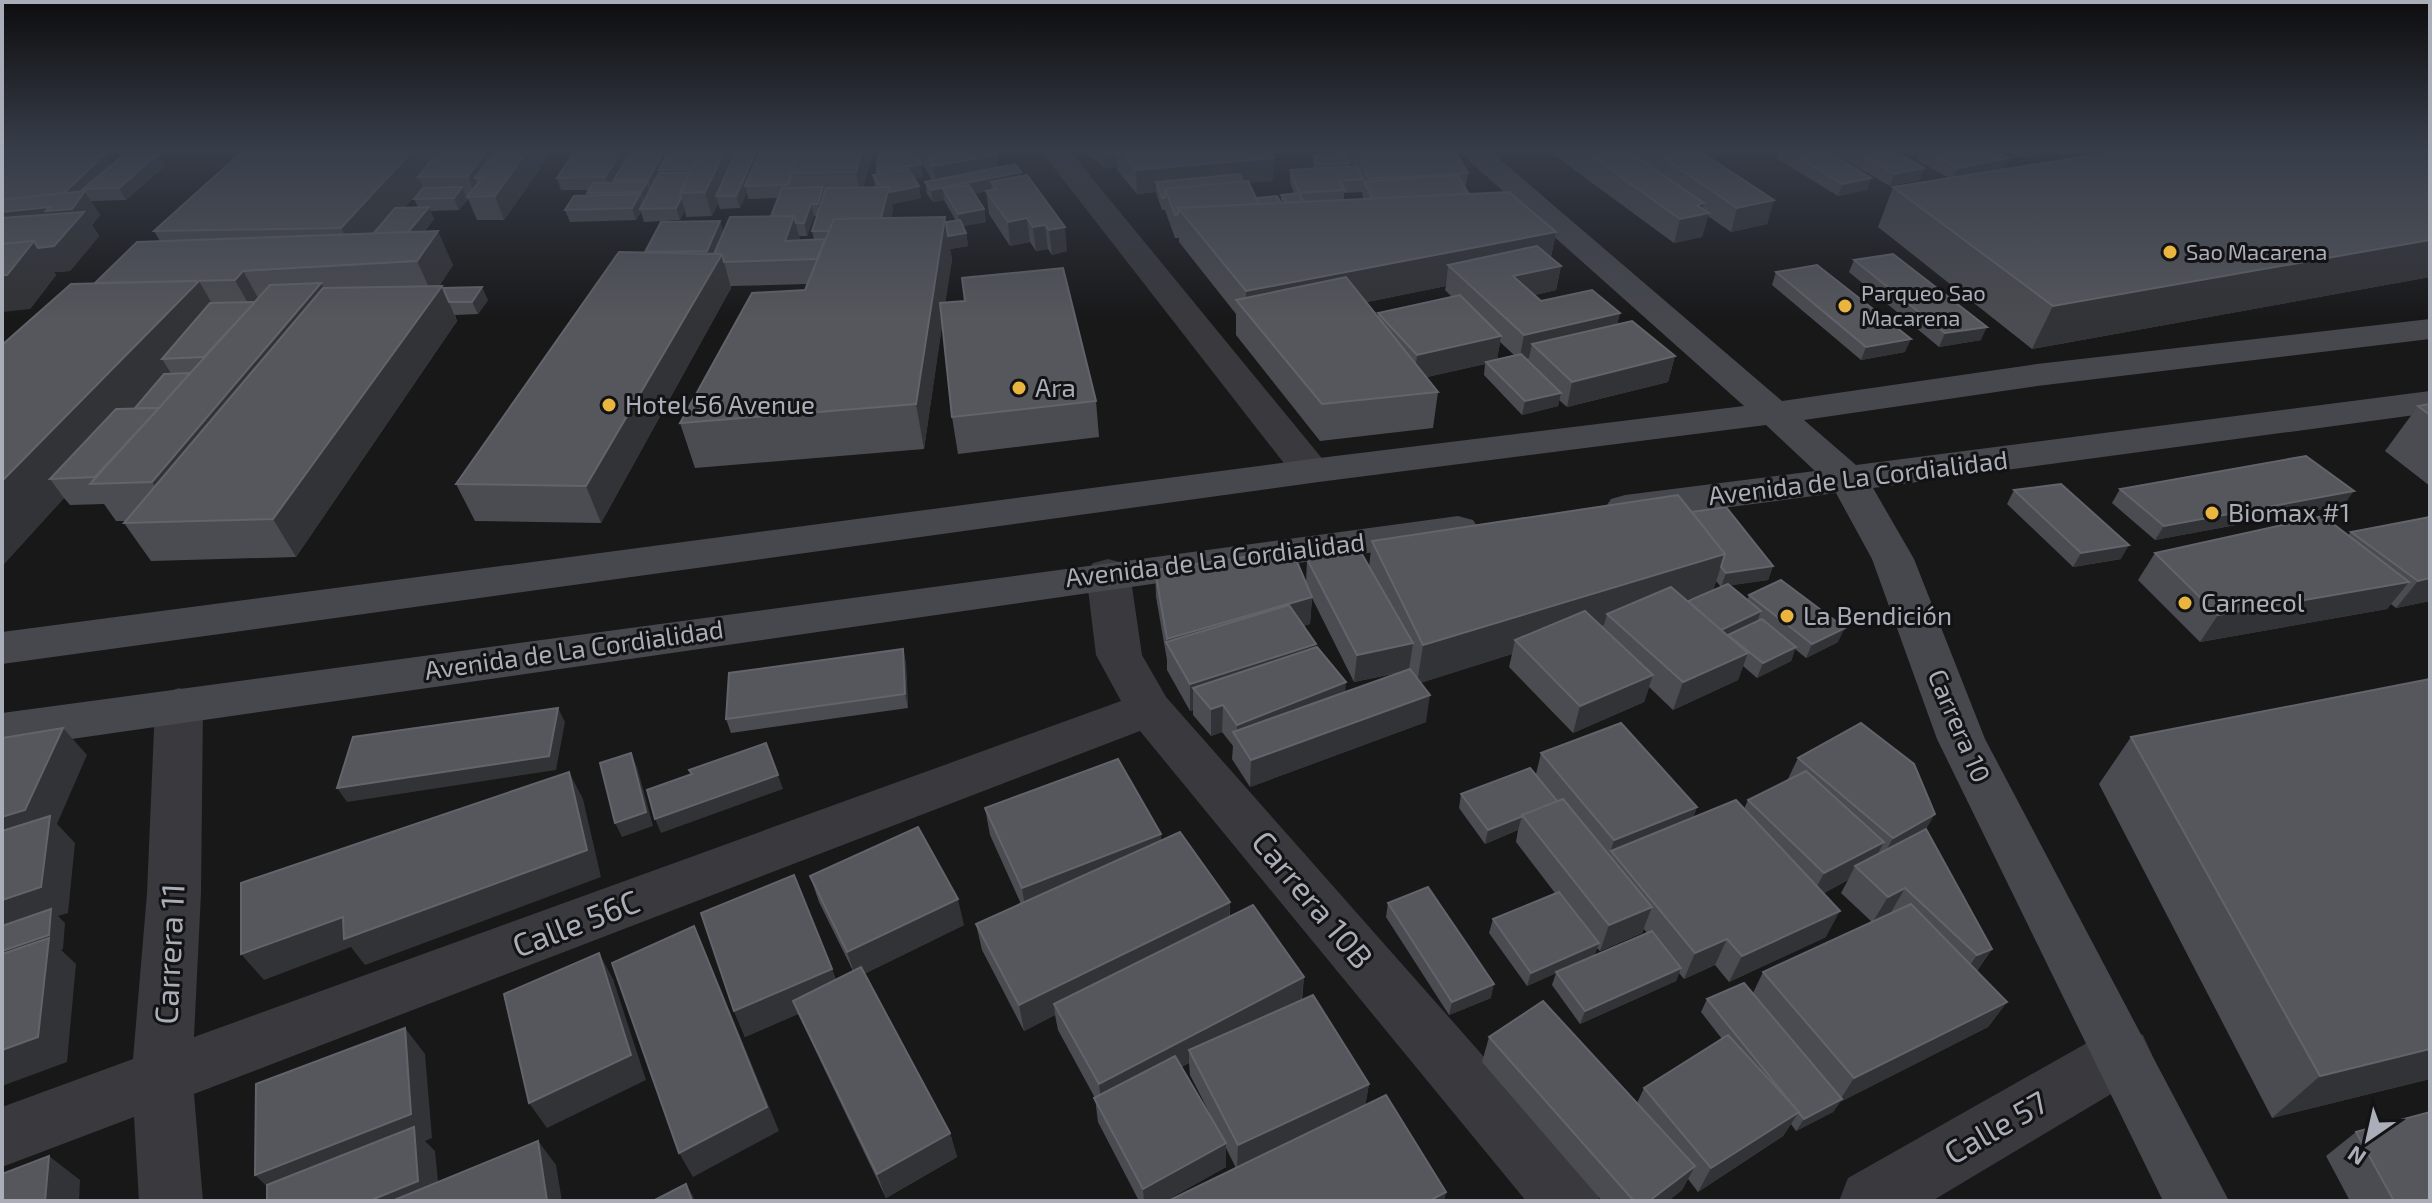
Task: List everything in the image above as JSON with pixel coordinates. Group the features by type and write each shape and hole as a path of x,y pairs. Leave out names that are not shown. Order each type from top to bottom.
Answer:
{"main road":[{"name":"Carrera 10","path":"1536,206 1849,480 1893,559 1961,739 2197,1201"},
{"path":"2,648 1311,471 1775,413 2037,375 2430,329"},
{"name":"Avenida de La Cordialidad","path":"1582,513 2430,402"},
{"name":"Avenida de La Cordialidad","path":"2,731 1108,573 1503,523"}],"street":[{"path":"1099,206 1311,471"},
{"name":"Carrera 10B","path":"1108,573 1119,655 1149,709 1568,1201"},
{"name":"Carrera 11","path":"171,1201 162,1079 174,893 179,706"},
{"name":"Calle 56C","path":"2,1137 1149,709"},
{"name":"Calle 57","path":"1871,1201 2122,1055"}],"building":[{"path":"2,206 74,206 72,209 46,211 50,207 2,212"},
{"path":"182,206 361,206 341,228 154,231"},
{"path":"567,206 633,206 632,208 565,210"},
{"path":"642,206 677,206 676,208 640,209"},
{"path":"775,206 810,206 804,223 796,223 794,216 771,216"},
{"path":"820,206 884,206 881,218 834,219 829,231 812,231"},
{"path":"953,206 982,206 984,209 958,214"},
{"path":"997,206 1050,206 1065,227 1049,230 1045,225 1033,227 1027,218 1008,222"},
{"path":"1172,206 1216,206 1178,208 1175,215"},
{"path":"1526,206 1556,232 1246,291 1178,208"},
{"path":"1662,206 1699,206 1709,213 1680,219"},
{"path":"1919,206 2430,206 2430,240 2053,306"},
{"path":"429,207 408,232 373,234 395,208"},
{"path":"84,212 54,246 38,248 34,241 2,244 2,218"},
{"path":"794,216 785,241 825,239 817,259 724,262 722,254 714,254 730,217"},
{"path":"945,217 916,404 680,423 752,293 805,290 834,219"},
{"path":"960,220 966,233 948,236 946,222"},
{"path":"720,221 707,251 645,252 661,222"},
{"path":"438,231 417,261 243,271 235,280 95,283 137,242"},
{"path":"34,241 7,275 2,275 2,244"},
{"path":"1537,246 1561,266 1513,276 1541,301 1592,290 1620,313 1524,335 1448,265"},
{"path":"619,252 722,254 586,486 456,484"},
{"path":"1893,254 1987,327 1945,333 1854,260"},
{"path":"1817,265 1911,339 1866,347 1776,272"},
{"name":"Ara","path":"1063,268 1096,401 952,417 940,303 965,301 962,278"},
{"path":"1346,277 1438,392 1322,404 1236,300"},
{"path":"199,281 2,481 2,345 71,284"},
{"path":"321,283 152,482 90,484 270,285"},
{"path":"442,286 273,519 124,523 323,288"},
{"path":"482,287 472,302 449,302 443,288"},
{"path":"1460,295 1501,336 1417,355 1378,313"},
{"path":"255,302 204,357 162,359 210,303"},
{"path":"1632,321 1675,356 1572,382 1532,344"},
{"path":"1521,354 1561,393 1525,401 1486,362"},
{"path":"190,373 159,408 135,408 164,374"},
{"path":"2430,404 2430,415 2418,406"},
{"path":"159,408 95,477 50,479 116,409"},
{"name":"Biomax #1","path":"2306,456 2354,491 2164,526 2120,489"},
{"path":"2061,484 2129,545 2081,553 2014,490"},
{"path":"1678,495 1725,554 1423,645 1372,541"},
{"path":"1726,507 1773,566 1726,573 1721,567 1725,554 1692,512"},
{"path":"2323,516 2409,582 2218,615 2155,553"},
{"path":"2430,517 2430,578 2418,581 2351,532"},
{"path":"1359,549 1413,643 1357,655 1307,559"},
{"path":"1292,550 1312,597 1167,639 1155,570"},
{"path":"1781,580 1845,628 1812,644 1749,595"},
{"path":"1728,584 1761,611 1721,630 1688,601"},
{"path":"1671,587 1748,653 1683,682 1607,614"},
{"path":"1289,605 1316,644 1190,684 1166,642"},
{"path":"1585,611 1653,675 1580,706 1515,640"},
{"path":"1762,619 1796,647 1763,663 1728,635"},
{"path":"1317,647 1346,682 1237,725 1223,705 1211,709 1193,688"},
{"path":"903,649 905,694 726,719 729,673"},
{"path":"1410,669 1430,695 1251,760 1233,732"},
{"path":"2430,679 2430,1049 2320,1076 2131,737"},
{"path":"558,708 549,756 337,788 353,737"},
{"path":"1621,723 1697,807 1614,840 1541,753"},
{"path":"1861,723 1914,764 1935,814 1893,838 1798,758"},
{"path":"63,728 25,810 2,817 2,738"},
{"path":"766,743 778,775 655,819 647,790 692,774 689,770"},
{"path":"631,753 646,812 615,823 600,763"},
{"path":"1118,759 1161,834 1022,888 985,808"},
{"path":"1530,768 1558,802 1488,830 1461,794"},
{"path":"1806,771 1884,842 1824,873 1748,800"},
{"path":"569,772 587,850 344,939 343,917 241,954 241,883"},
{"path":"1563,799 1652,907 1609,925 1522,815"},
{"path":"1736,800 1840,911 1742,956 1727,939 1695,953 1611,851"},
{"path":"50,816 41,887 2,900 2,831"},
{"path":"918,827 958,899 847,952 810,876"},
{"path":"1926,829 1992,949 1977,955 1905,888 1888,897 1855,866"},
{"path":"1180,832 1230,902 1019,1005 976,924"},
{"path":"794,875 832,969 734,1011 701,913"},
{"path":"1428,887 1494,984 1452,1002 1388,903"},
{"path":"1559,892 1599,943 1531,973 1493,919"},
{"path":"1911,904 2007,1002 1854,1078 1763,972"},
{"path":"1253,905 1304,977 1099,1084 1054,1004"},
{"path":"51,909 49,935 2,951 2,926"},
{"path":"694,926 767,1107 679,1153 612,963"},
{"path":"1652,931 1681,968 1585,1011 1556,972"},
{"path":"49,938 38,1037 2,1050 2,954"},
{"path":"599,953 631,1055 529,1103 504,994"},
{"path":"861,967 950,1133 877,1174 793,1001"},
{"path":"1744,983 1842,1099 1804,1119 1707,999"},
{"path":"1313,995 1369,1084 1238,1145 1189,1050"},
{"path":"1543,1001 1695,1166 1649,1201 1634,1201 1489,1037"},
{"path":"405,1028 411,1114 255,1175 256,1084"},
{"path":"1728,1035 1799,1112 1711,1168 1644,1088"},
{"path":"1175,1056 1226,1143 1143,1189 1094,1098"},
{"path":"1386,1095 1446,1192 1429,1201 1168,1201"},
{"path":"2430,1112 2430,1201 2394,1201 2356,1132"},
{"path":"414,1127 418,1181 369,1201 267,1201 267,1185"},
{"path":"538,1141 547,1201 392,1201"},
{"path":"49,1156 45,1201 2,1201 2,1174"},
{"path":"686,1184 692,1201 653,1201"}],"place":[{"name":"Sao Macarena","path":"2170,252"},
{"name":"Parqueo Sao Macarena","path":"1845,306"},
{"name":"Ara","path":"1019,388"},
{"name":"Hotel 56 Avenue","path":"609,405"},
{"name":"Biomax #1","path":"2212,513"},
{"name":"Carnecol","path":"2185,603"},
{"name":"La Bendición","path":"1787,616"}]}
